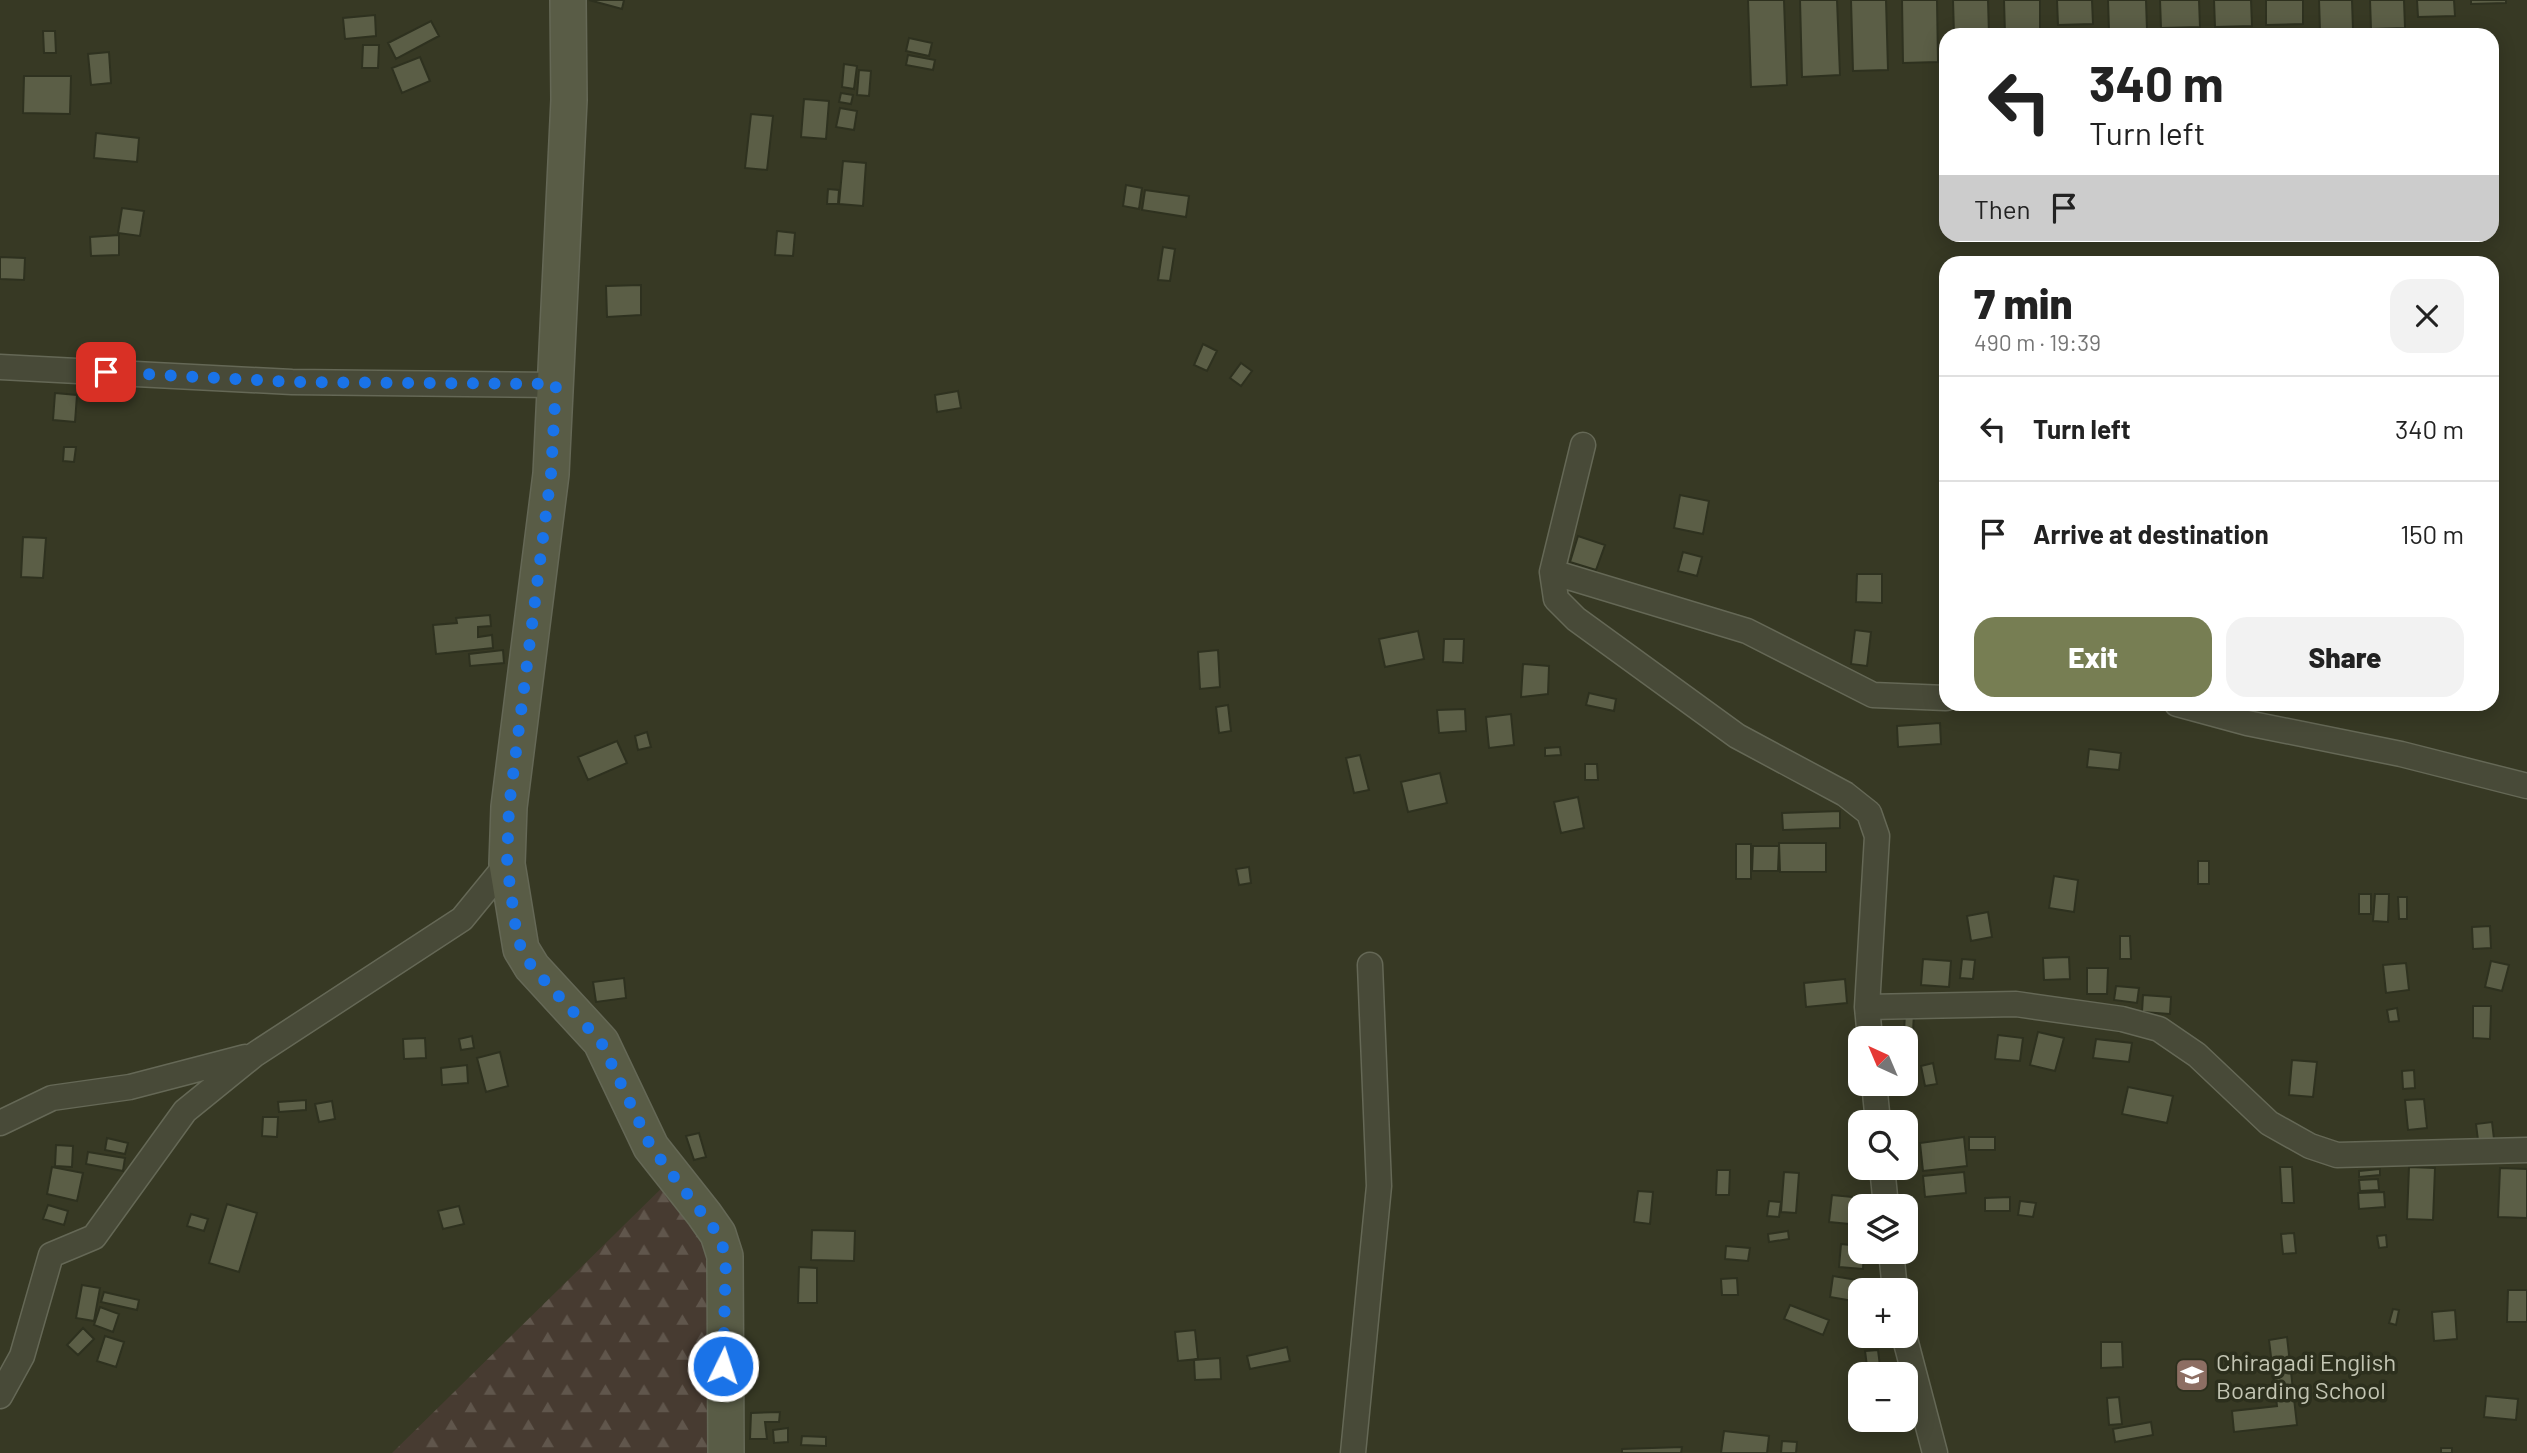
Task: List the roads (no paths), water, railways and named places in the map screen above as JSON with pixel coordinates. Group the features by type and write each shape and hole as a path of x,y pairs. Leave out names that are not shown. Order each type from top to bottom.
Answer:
{"main road":[{"path":"568,0 569,100 551,474 509,807 507,864 521,948 532,967 601,1042 651,1147 718,1234 726,1256 726,1453"}],"street":[{"path":"0,367 292,382 556,384"},
{"path":"1583,445 1552,572 1556,600 1576,619 1737,736 1845,794 1869,813 1877,836 1867,1007 1869,1026"},
{"path":"1552,572 1747,631 1873,695 1939,698"},
{"path":"2203,711 2247,723 2401,754 2527,786"},
{"path":"0,1396 22,1356 51,1255 94,1237 185,1111 254,1055 462,919 507,864"},
{"path":"1353,1453 1379,1186 1370,965"},
{"path":"1867,1007 2015,1004 2122,1019 2159,1029 2197,1055 2269,1123 2310,1146 2337,1155 2527,1150"},
{"path":"0,1124 52,1098 130,1087 254,1055"},
{"path":"1907,1348 1935,1453"}],"place":[{"name":"Chiragadi English Boarding School","path":"2192,1375"}]}
